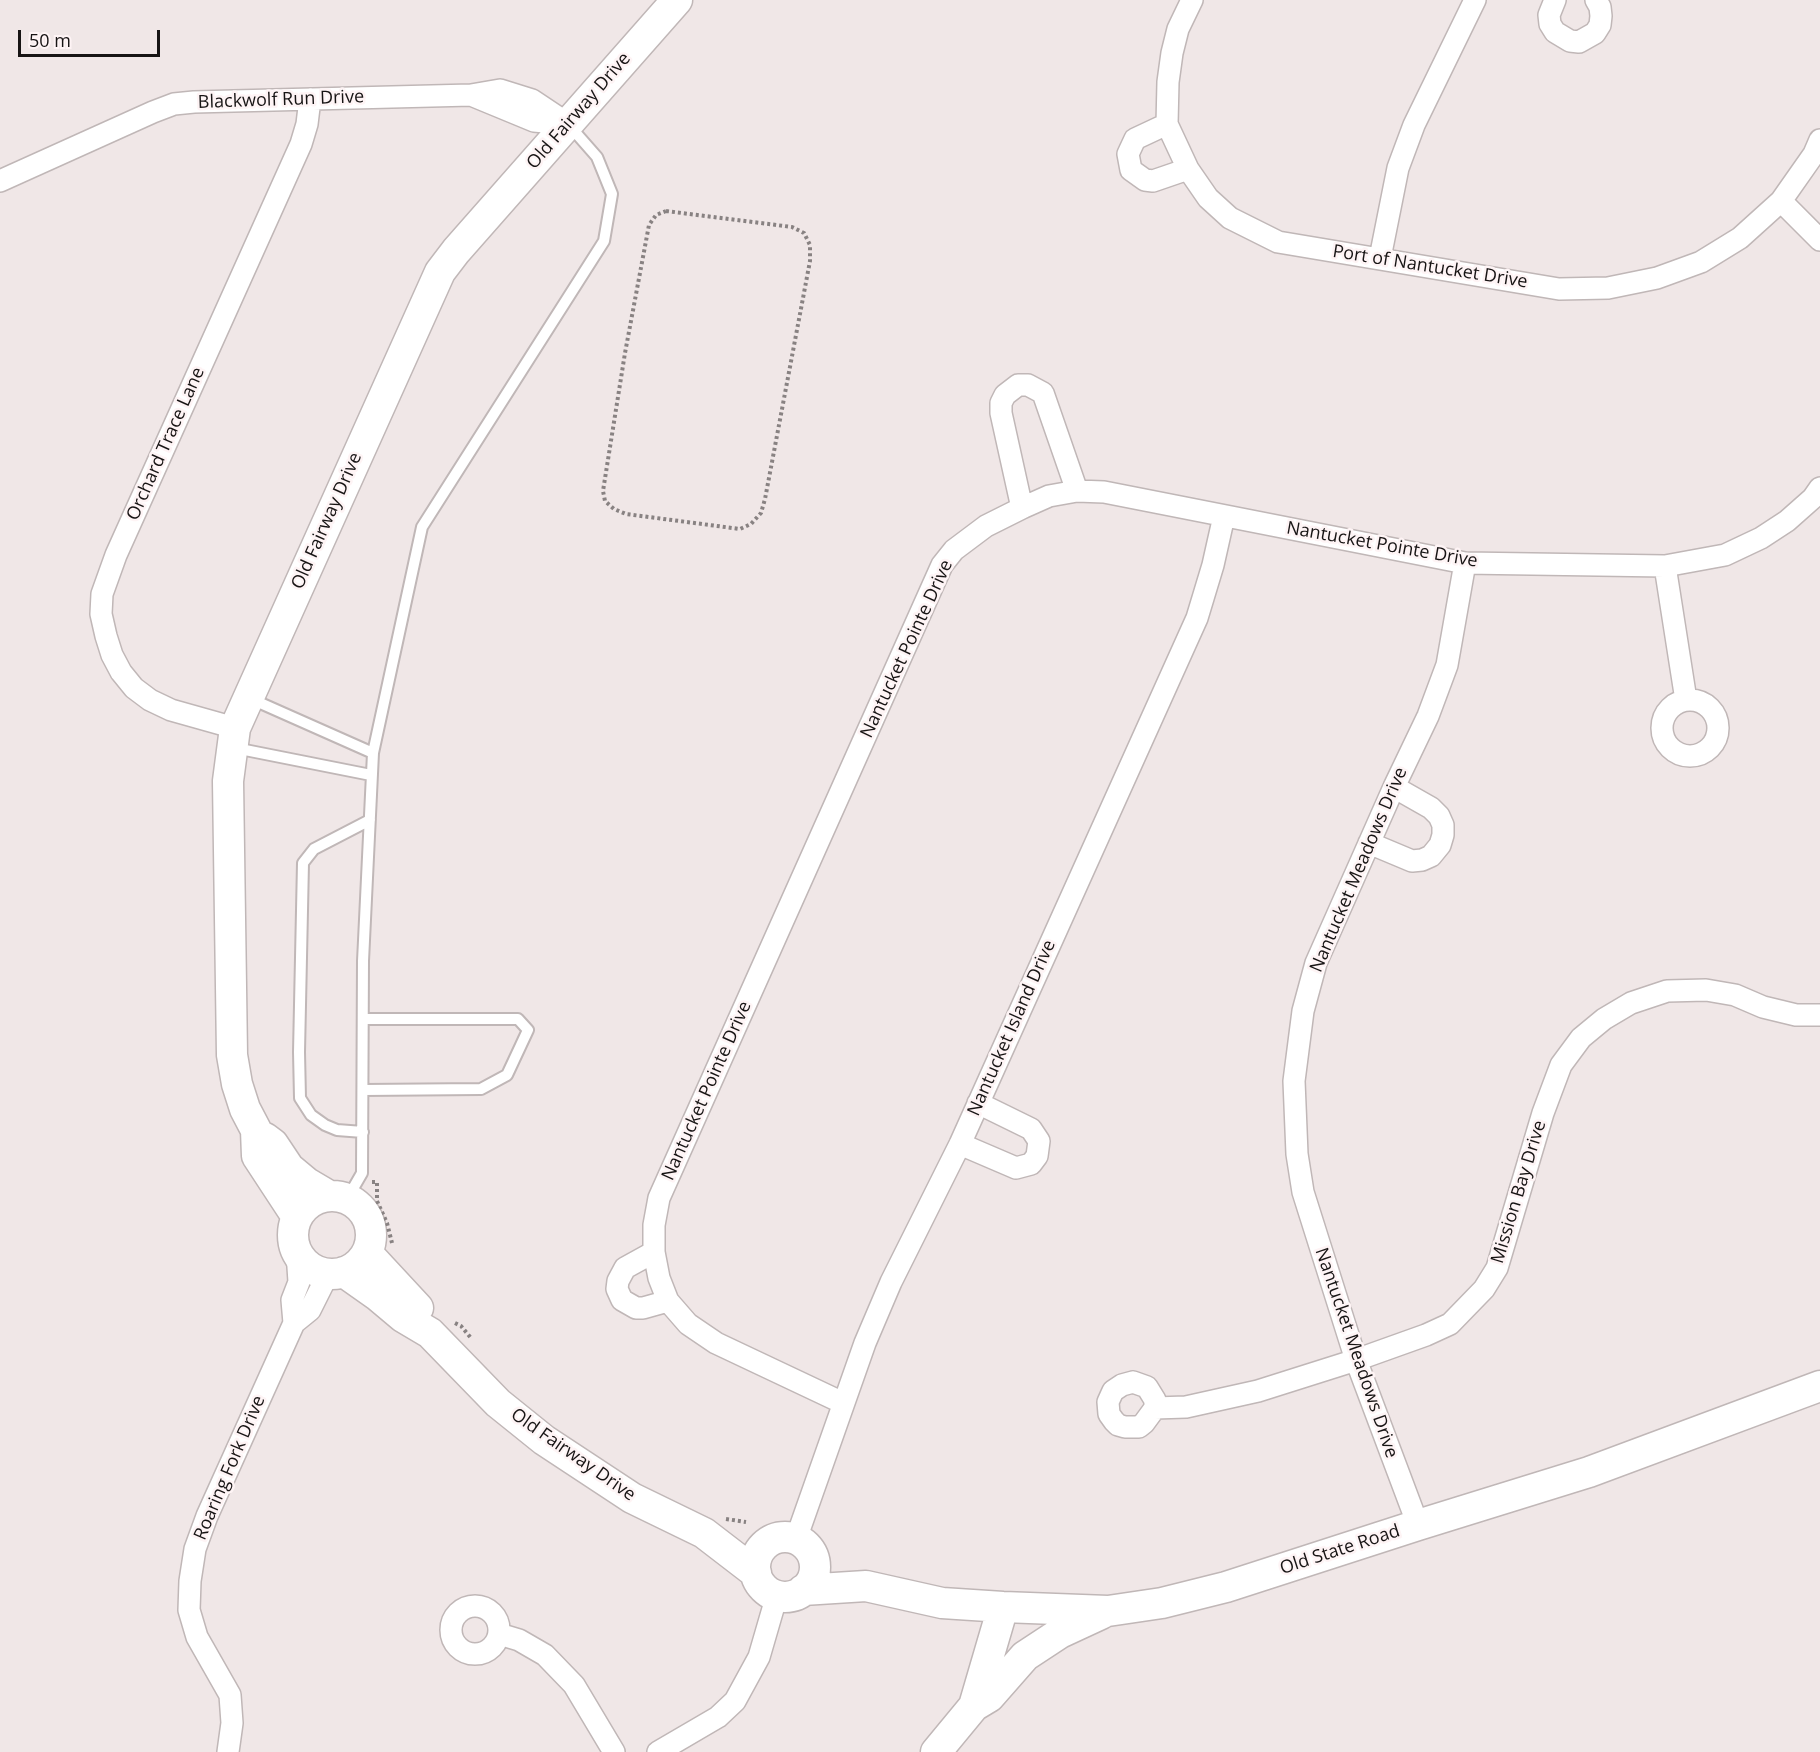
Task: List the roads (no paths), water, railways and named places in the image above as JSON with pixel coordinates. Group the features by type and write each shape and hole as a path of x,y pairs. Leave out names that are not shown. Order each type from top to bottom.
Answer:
{"street":[{"name":"Old Fairway Drive","path":"297,1217 257,1156 256,1131 245,1109 237,1084 232,1055 228,781 233,738 248,698 440,272 463,242 677,0"},
{"name":"Port of Nantucket Drive","path":"1192,0 1178,29 1172,53 1168,82 1167,124 1188,169 1208,198 1230,218 1278,242 1559,289 1608,288 1658,278 1701,262 1740,238 1781,201 1814,154 1820,140"},
{"path":"1380,258 1402,157 1414,125 1474,0"},
{"path":"1548,2 1550,24 1555,32 1562,38 1579,42 1595,33 1600,25 1601,16 1596,0"},
{"name":"Blackwolf Run Drive","path":"0,181 174,104 471,95 500,90 532,100 568,124"},
{"name":"Orchard Trace Lane","path":"233,738 150,700 134,688 122,672 109,645 101,614 102,594 116,555 301,144 307,124 310,99"},
{"path":"1167,124 1135,139 1128,154 1131,170 1145,180 1153,181 1188,169"},
{"path":"1781,201 1820,240"},
{"path":"1022,508 1001,413 1001,403 1005,395 1018,385 1028,385 1043,393 1077,491"},
{"name":"Nantucket Pointe Drive","path":"843,1403 716,1343 688,1324 668,1301 659,1278 654,1252 654,1225 659,1198 942,565 954,550 986,526 1022,508 1049,496 1077,491 1104,492 1465,563 1665,566 1725,555 1761,538 1787,521 1813,498 1820,488"},
{"name":"Nantucket Island Drive","path":"792,1546 865,1343 891,1282 960,1144 1197,618 1214,565 1224,516"},
{"name":"Nantucket Meadows Drive","path":"1418,1525 1356,1360 1303,1192 1297,1154 1294,1081 1303,1011 1316,963 1428,716 1447,665 1465,563"},
{"path":"1665,566 1686,700"},
{"path":"1369,843 1412,861 1431,856 1440,845 1443,825 1439,816 1426,805 1394,787"},
{"name":"Mission Bay Drive","path":"1155,1407 1186,1407 1239,1395 1356,1360 1450,1324 1484,1289 1497,1268 1543,1113 1561,1065 1581,1038 1604,1019 1631,1003 1667,991 1706,990 1735,995 1763,1007 1796,1016 1820,1015"},
{"path":"960,1144 1016,1168 1031,1164 1038,1156 1040,1141 1031,1129 978,1103"},
{"name":"Old Fairway Drive","path":"256,1131 273,1144 289,1168 307,1183 345,1192"},
{"path":"345,1192 365,1214 370,1226 371,1240 379,1250 358,1264 336,1273 313,1269 303,1261 293,1240 293,1228 297,1217 304,1207 315,1199 345,1192"},
{"name":"Old Fairway Drive","path":"379,1250 417,1305 441,1327 498,1403 544,1440 632,1498 712,1525 792,1546 866,1586 942,1603 1003,1607"},
{"name":"Roaring Fork Drive","path":"294,1323 292,1300 300,1282 297,1252"},
{"path":"654,1252 626,1268 618,1281 617,1289 622,1300 636,1308 668,1301"},
{"name":"Old Fairway Drive","path":"336,1273 378,1296 402,1317 441,1327"},
{"name":"Roaring Fork Drive","path":"228,1752 232,1723 230,1695 197,1637 189,1610 190,1581 195,1549 207,1516 294,1323 310,1310 336,1273"},
{"name":"Old State Road","path":"1003,1607 1108,1611 1162,1603 1226,1587 1588,1472 1820,1386"},
{"name":"Old Fairway Drive","path":"712,1525 756,1573"},
{"path":"792,1546 813,1575 809,1584 790,1593 768,1591 760,1584 756,1573 755,1566 761,1548 792,1546"},
{"name":"Old Fairway Drive","path":"790,1593 866,1586"},
{"path":"658,1752 718,1716 735,1701 790,1593"},
{"path":"974,1706 1003,1607"},
{"path":"936,1752 974,1706 989,1697 1025,1656 1060,1633 1108,1611"},
{"path":"499,1634 519,1640 545,1655 574,1685 614,1752"}],"lane":[{"path":"345,1192 362,1173 363,961 373,753 422,527 604,241 612,194 597,157 568,124"},
{"path":"248,698 373,753"},
{"path":"233,738 371,776"},
{"path":"363,1132 337,1130 325,1125 311,1115 300,1098 303,863 315,849 370,820"},
{"path":"363,1019 518,1019 528,1030 507,1075 481,1089 363,1090"}]}
